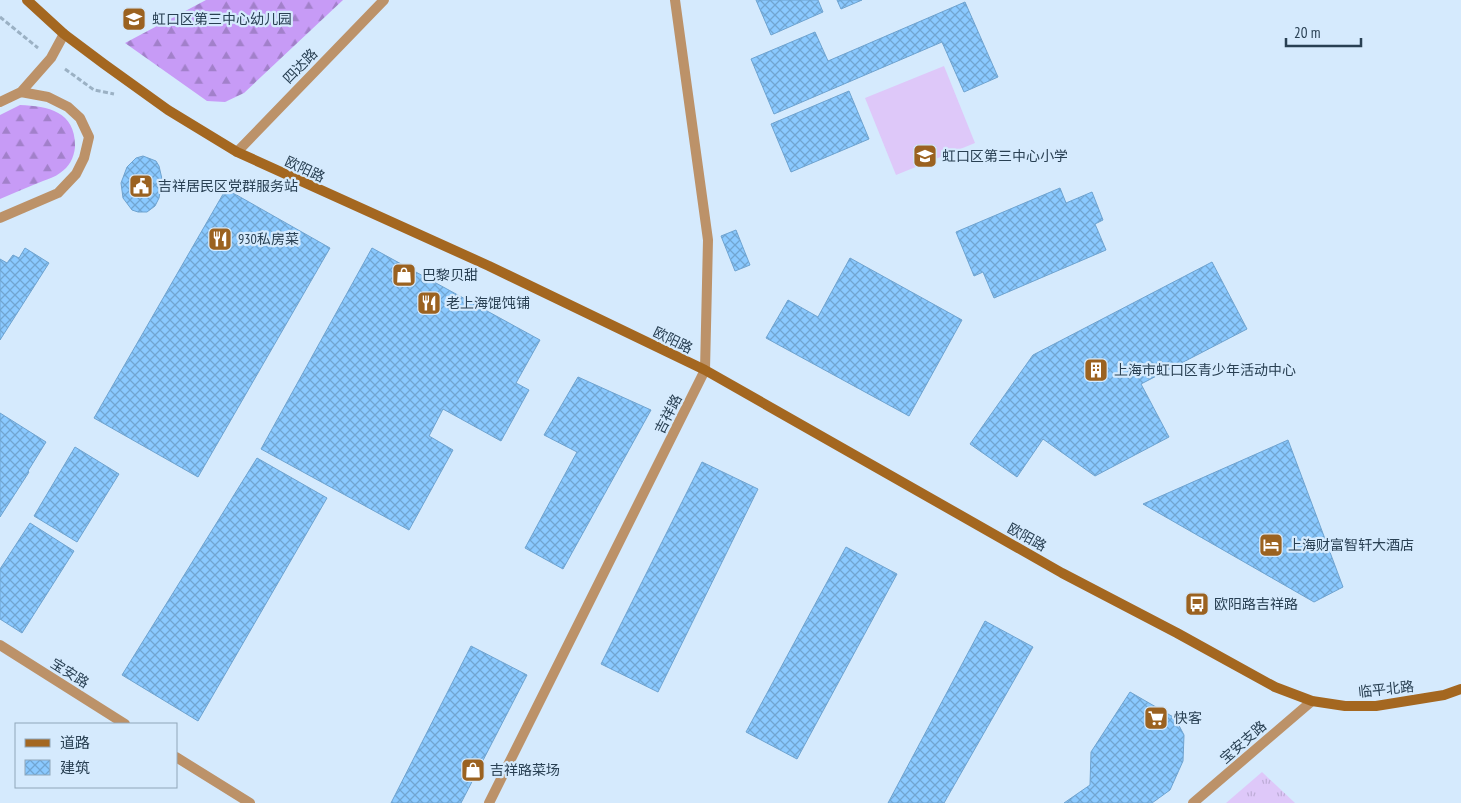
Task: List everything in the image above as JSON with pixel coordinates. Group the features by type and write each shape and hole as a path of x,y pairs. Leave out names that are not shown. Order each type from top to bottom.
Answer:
{"street":[{"name":"欧阳路","path":"27,0 64,34 168,110 237,152 489,266 705,370 1062,573 1275,687 1312,701"},
{"name":"四达路","path":"237,152 384,0"},
{"name":"吉祥路","path":"489,803 705,370 708,240 675,0"},
{"path":"0,102 22,92 51,58 64,34"},
{"path":"0,218 58,193 76,174 84,158 89,137 80,118 68,107 48,97 22,92"},
{"name":"宝安路","path":"0,645 123,723"},
{"name":"临平北路","path":"1312,701 1345,706 1376,706 1444,695 1461,689"},
{"name":"宝安支路","path":"1193,803 1312,701"},
{"path":"178,758 250,803"}],"green space":[{"path":"206,0 343,0 244,93 225,102 207,101 125,43"},
{"path":"944,66 975,143 896,175 865,98"},
{"path":"20,105 41,107 59,113 71,126 75,147 72,158 63,171 51,178 0,199 0,115"},
{"path":"1262,772 1295,803 1226,803"}],"building":[{"path":"756,0 818,0 823,12 771,35"},
{"path":"837,0 862,0 841,9"},
{"path":"965,2 998,77 964,92 942,42 774,114 751,59 815,32 828,61"},
{"path":"849,91 869,139 791,172 771,124"},
{"name":"吉祥居民区党群服务站","path":"143,156 156,161 162,179 159,198 155,206 147,212 138,212 132,210 123,198 121,183 127,167 136,158"},
{"path":"1060,188 1066,203 1092,192 1103,220 1095,224 1106,250 994,298 983,272 974,276 956,232"},
{"path":"226,189 330,248 198,477 94,418"},
{"path":"736,230 750,265 735,271 721,236"},
{"path":"25,248 49,263 0,340 0,259 7,263 13,255 19,258"},
{"path":"372,248 540,340 516,383 529,390 501,441 443,409 429,436 453,450 409,530 261,449"},
{"path":"850,258 962,320 909,416 766,338 788,300 818,317"},
{"name":"上海市虹口区青少年活动中心","path":"1212,262 1247,329 1141,384 1169,437 1095,476 1043,439 1017,477 970,444 1033,355"},
{"path":"578,377 651,410 563,569 525,548 577,452 544,435"},
{"path":"0,413 46,442 0,517"},
{"name":"上海财富智轩大酒店","path":"1288,440 1343,587 1314,602 1143,504"},
{"path":"75,447 119,474 77,542 34,516"},
{"path":"257,458 327,498 198,721 122,675"},
{"path":"702,462 758,489 658,692 601,664"},
{"path":"30,523 74,551 22,633 0,619 0,569"},
{"path":"846,547 897,574 797,759 746,732"},
{"path":"985,621 1033,647 944,803 888,803"},
{"path":"471,646 527,675 461,803 391,803"},
{"path":"1130,692 1175,718 1184,735 1183,761 1170,790 1152,803 1064,803 1090,785 1091,752"}],"place":[{"name":"虹口区第三中心幼儿园","path":"134,19"},
{"name":"虹口区第三中心小学","path":"925,156"},
{"name":"吉祥居民区党群服务站","path":"141,186"},
{"name":"930私房菜","path":"220,239"},
{"name":"巴黎贝甜","path":"404,275"},
{"name":"老上海馄饨铺","path":"429,303"},
{"name":"上海市虹口区青少年活动中心","path":"1096,370"},
{"name":"上海财富智轩大酒店","path":"1271,545"},
{"name":"欧阳路吉祥路","path":"1197,604"},
{"name":"快客","path":"1156,718"},
{"name":"吉祥路菜场","path":"473,770"}]}
